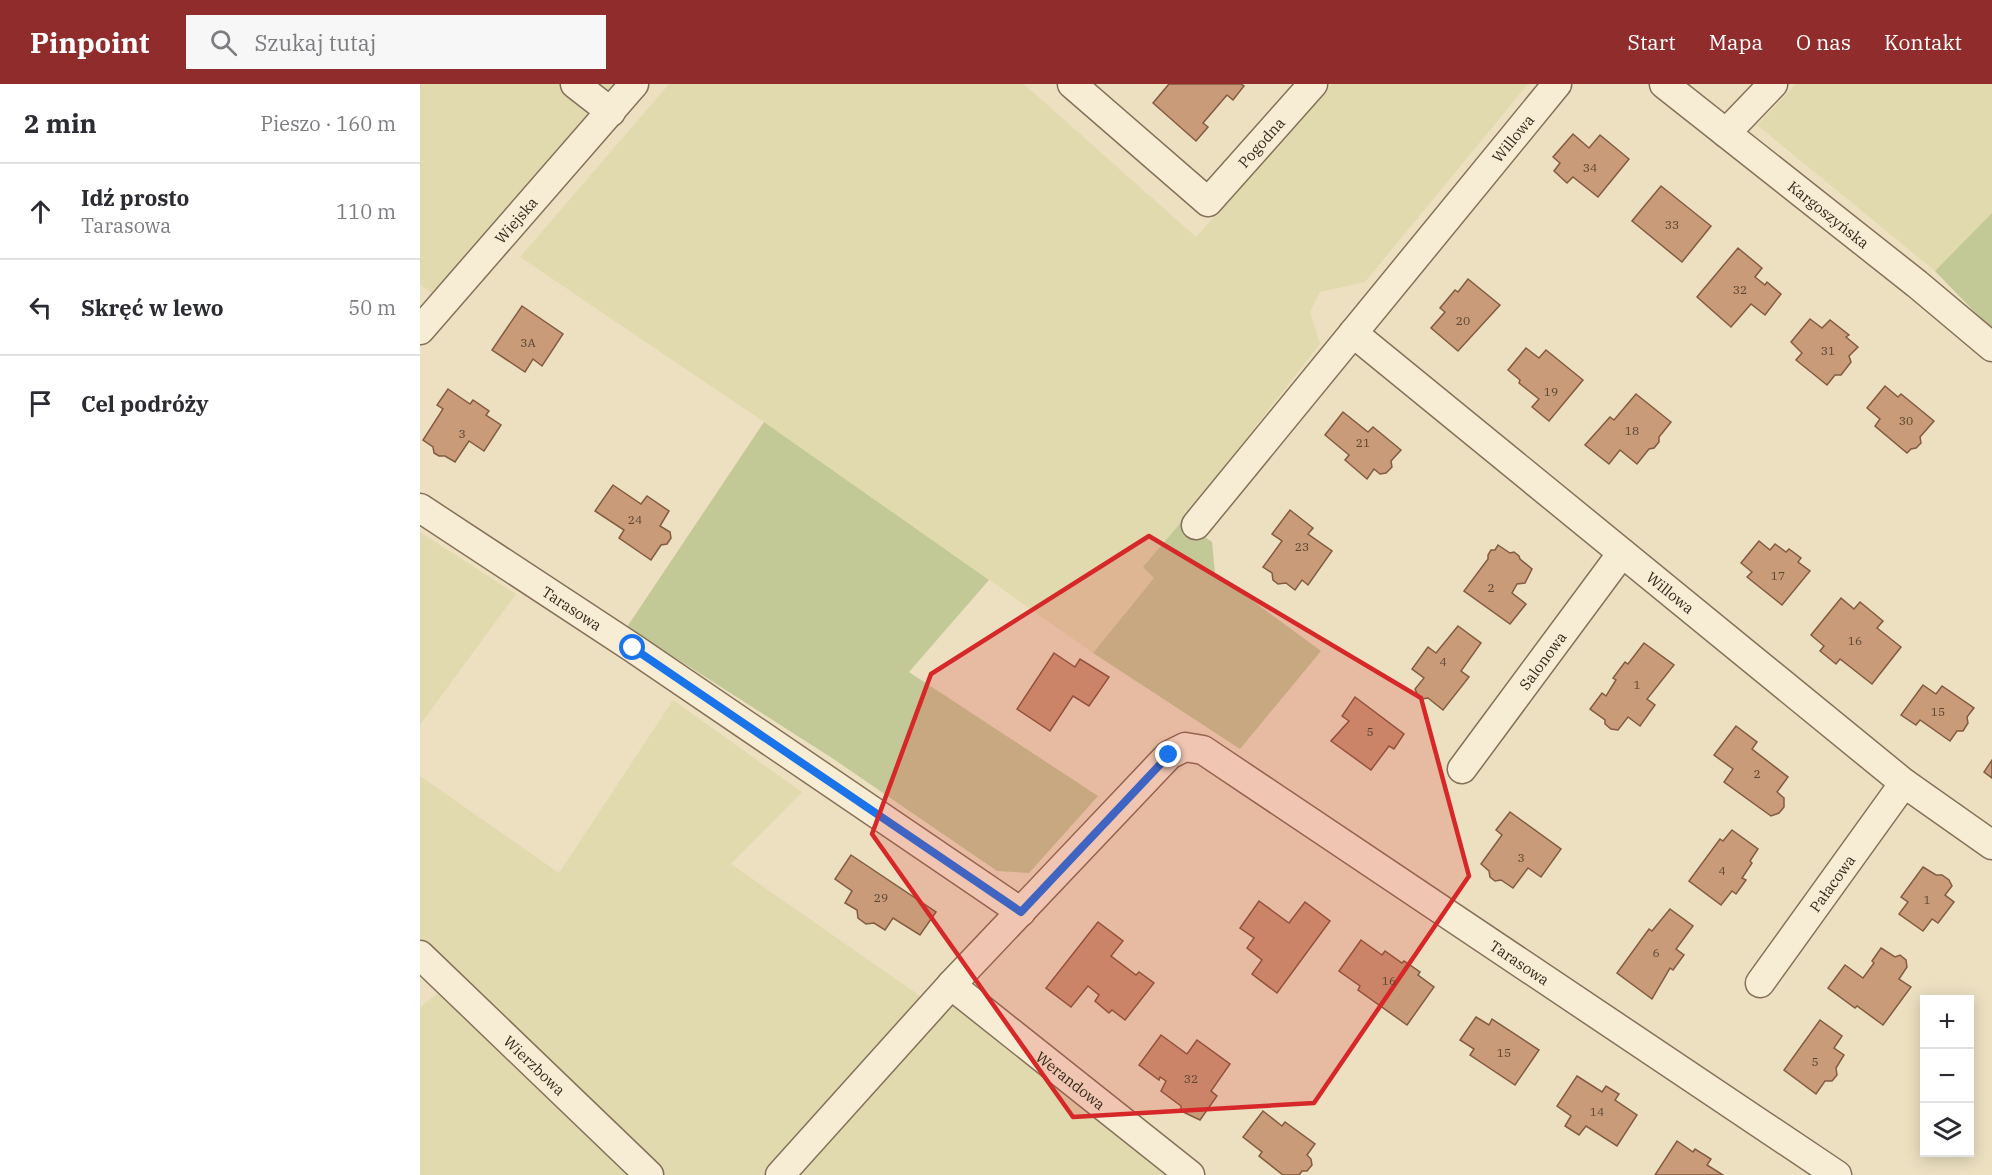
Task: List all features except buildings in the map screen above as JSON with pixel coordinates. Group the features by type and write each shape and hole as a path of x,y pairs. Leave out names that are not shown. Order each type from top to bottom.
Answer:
{"street":[{"path":"575,84 611,112 634,84"},
{"name":"Pogodna","path":"1072,84 1208,202 1313,84"},
{"name":"Willowa","path":"1196,525 1557,84"},
{"name":"Kargoszyńska","path":"1664,84 1917,284 1992,347"},
{"path":"1726,133 1773,84"},
{"name":"Wiejska","path":"420,330 611,112"},
{"name":"Willowa","path":"1353,333 1904,783 1992,845"},
{"name":"Tarasowa","path":"420,508 633,648 1021,912 1169,755 1185,747 1203,750 1837,1175"},
{"name":"Salonowa","path":"1462,769 1622,553"},
{"name":"Pałacowa","path":"1760,983 1904,783"},
{"path":"780,1175 1021,912"},
{"name":"Wierzbowa","path":"420,955 649,1175"},
{"name":"Werandowa","path":"951,986 1190,1175"}],"highlighted area":[{"path":"1149,536 1421,698 1469,876 1314,1103 1073,1117 872,834 931,674"}],"shaded area":[{"path":"420,84 632,84 444,303 420,284"},
{"path":"669,84 1024,84 1196,237 1332,84 1528,84 1365,282 1320,292 1310,312 1320,344 1182,521 1143,567 1154,578 1093,653 764,422 520,257"},
{"path":"1796,84 1992,84 1992,213 1935,271 1757,125"},
{"path":"420,532 516,594 420,725"},
{"path":"673,700 802,792 731,864 933,1005 951,985 1167,1175 420,1175 420,1007 451,984 420,955 420,776 559,873"}],"green space":[{"path":"1992,213 1992,330 1935,271"},
{"path":"764,422 989,580 909,672 1098,796 1029,873 997,871 832,758 627,627"},
{"path":"1182,521 1212,542 1215,573 1321,651 1240,749 1093,653 1154,578 1143,567"}],"route":[{"path":"633,648 1021,912 1169,755"}]}
